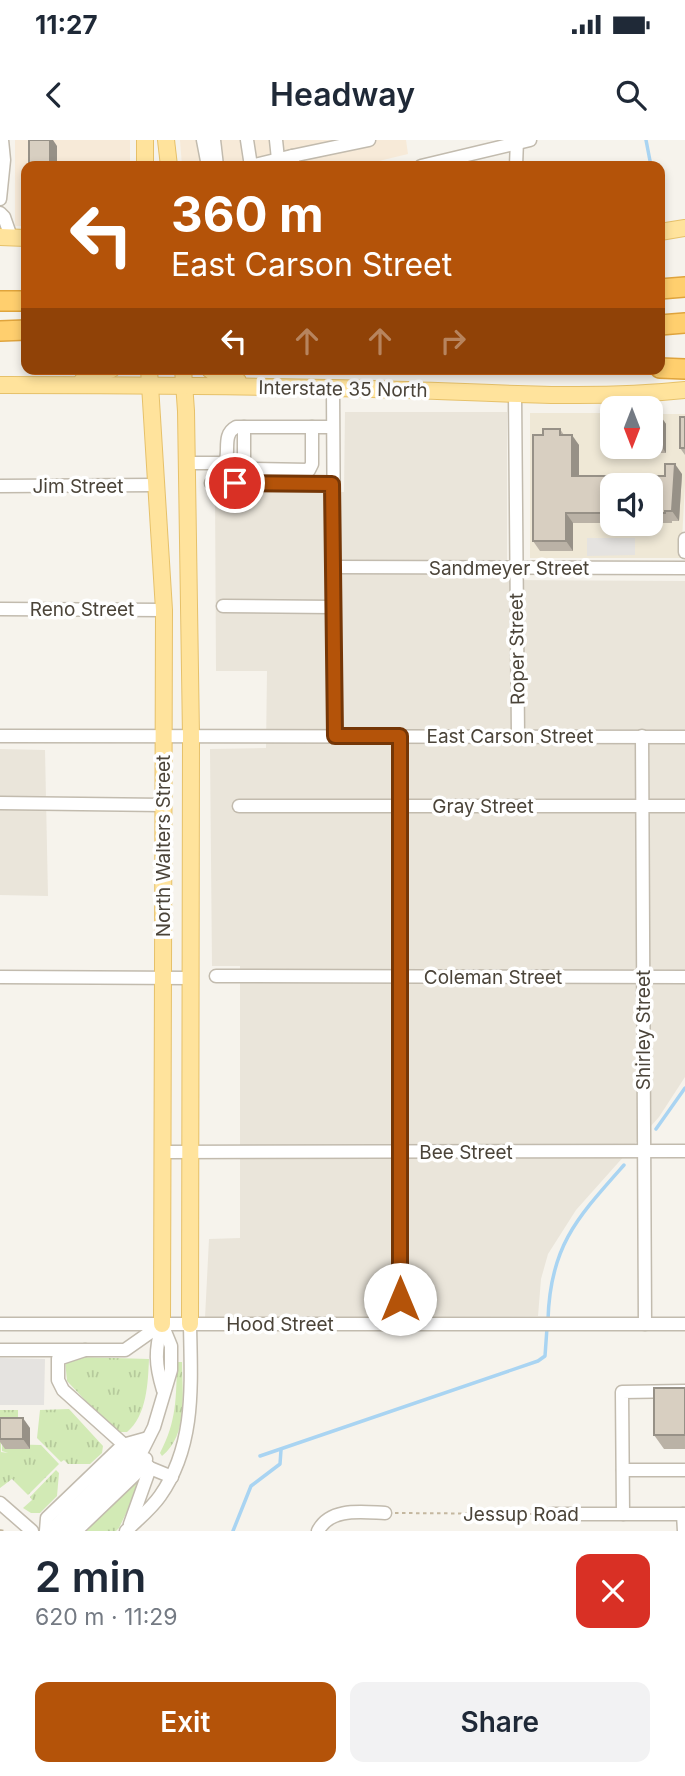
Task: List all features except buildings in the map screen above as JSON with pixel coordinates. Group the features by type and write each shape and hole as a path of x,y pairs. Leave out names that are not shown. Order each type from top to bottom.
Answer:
{"highway":[{"path":"665,289 685,287"},
{"path":"0,301 21,301"},
{"path":"665,325 685,323"},
{"path":"0,331 21,330"},
{"path":"665,368 685,369"}],"main road":[{"path":"145,140 145,161"},
{"path":"166,140 168,161"},
{"path":"665,231 685,228"},
{"path":"70,385 96,375"},
{"path":"221,375 272,387"},
{"name":"Interstate 35 North","path":"0,385 70,385 150,377 183,377 272,387 515,394 641,394 685,390"},
{"name":"North Walters Street","path":"150,377 164,610 162,1324"},
{"name":"North Walters Street","path":"183,377 191,736 190,1324"}],"street":[{"path":"0,199 4,160 2,140"},
{"path":"203,140 207,161"},
{"path":"214,140 216,161"},
{"path":"247,140 250,161"},
{"path":"276,140 278,159"},
{"path":"270,161 293,161 320,145 369,140"},
{"path":"459,161 530,140"},
{"path":"516,161 517,142"},
{"path":"0,213 13,237"},
{"path":"332,388 335,736"},
{"name":"Roper Street","path":"515,394 518,736"},
{"path":"186,463 221,463 226,460 228,436 236,427 332,427"},
{"path":"244,427 244,466 248,469 297,470 309,470 312,464 312,427"},
{"path":"211,483 332,484"},
{"name":"Jim Street","path":"0,486 156,485"},
{"path":"685,539 685,552"},
{"name":"Sandmeyer Street","path":"333,567 685,568"},
{"path":"223,606 332,607"},
{"name":"Reno Street","path":"0,609 164,610"},
{"name":"East Carson Street","path":"0,736 685,737"},
{"path":"400,736 400,1323"},
{"name":"Shirley Street","path":"642,736 645,1324"},
{"path":"0,803 163,804"},
{"name":"Gray Street","path":"239,806 685,806"},
{"name":"Coleman Street","path":"216,976 685,977"},
{"path":"0,977 191,978"},
{"name":"Bee Street","path":"163,1152 685,1151"},
{"name":"Hood Street","path":"0,1324 685,1324"},
{"path":"0,1350 125,1350 162,1324 171,1346 171,1370 163,1390 160,1410 137,1458 76,1531"},
{"path":"128,1530 158,1499 172,1476 185,1444 189,1420 190,1324"},
{"path":"85,1350 58,1359 58,1380 63,1390 137,1458 172,1476"},
{"path":"623,1514 622,1392 685,1391"},
{"path":"63,1531 137,1458 148,1438"},
{"path":"128,1530 137,1458"},
{"path":"48,1531 137,1458"},
{"path":"623,1470 685,1470"},
{"path":"0,1503 32,1531"},
{"path":"319,1529 330,1517 342,1513 385,1513"},
{"name":"Jessup Road","path":"551,1514 684,1514"},
{"path":"684,1514 684,1531"}],"path":[{"name":"Jessup Road","path":"385,1513 551,1514"},
{"path":"0,1530 5,1531"}],"shaded area":[{"path":"15,140 130,140 130,161 21,161 21,226 15,226"},
{"path":"180,140 406,140 408,154 379,161 182,161"},
{"path":"345,412 507,412 507,580 685,581 685,1077 659,1117 576,1210 548,1254 541,1279 538,1316 205,1318 209,1239 240,1238 240,966 212,966 210,749 266,748 267,671 216,671 215,491 344,492"},
{"path":"530,413 600,413 600,459 663,459 663,414 685,414 681,558 530,558"},
{"path":"587,538 635,538 635,555 587,556"},
{"path":"0,749 45,750 48,896 0,895"},
{"path":"0,1358 45,1359 44,1405 0,1405"}],"green space":[{"path":"79,1357 149,1359 147,1388 142,1408 134,1425 127,1432 115,1432 67,1381 65,1360"},
{"path":"177,1362 182,1362 183,1400 180,1425 171,1447 162,1456 160,1453 170,1430 174,1409"},
{"path":"69,1409 103,1446 102,1453 90,1464 68,1464 64,1460 61,1462 37,1438 40,1410"},
{"path":"0,1410 18,1410 18,1423 1,1423 1,1452 8,1453 2,1451 2,1444 41,1445 59,1464 28,1495 12,1479 0,1488"},
{"path":"56,1470 59,1473 57,1496 40,1513 31,1513 23,1508 32,1500 30,1497"},
{"path":"138,1477 142,1480 116,1531 81,1531"}],"waterway":[{"path":"646,140 650,161"},
{"path":"656,1129 685,1088"},
{"path":"548,1320 554,1272 569,1235 593,1201 624,1165"},
{"path":"260,1456 538,1361 545,1356 547,1328"},
{"path":"233,1531 251,1486 280,1464 281,1450"}],"route":[{"path":"235,483 332,484 335,736 400,736 400,1299"}]}
